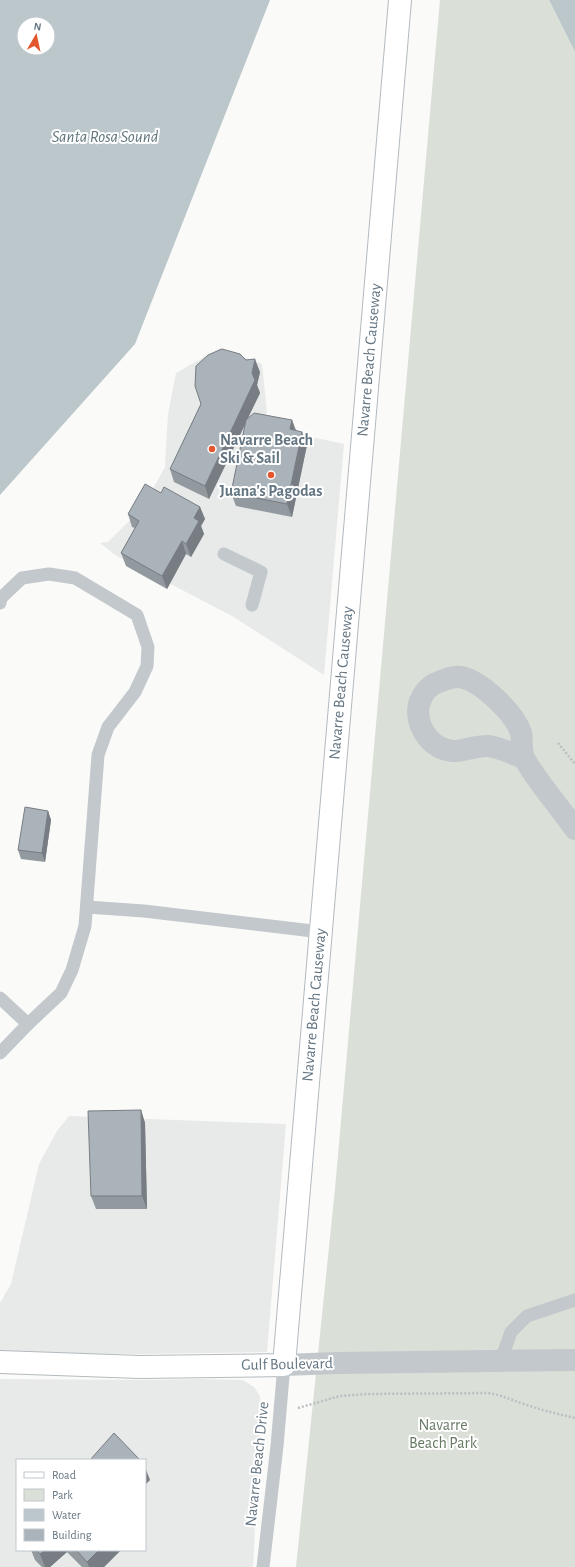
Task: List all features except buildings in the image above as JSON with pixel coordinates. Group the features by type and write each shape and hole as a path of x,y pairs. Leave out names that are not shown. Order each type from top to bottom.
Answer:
{"main road":[{"name":"Navarre Beach Causeway","path":"284,1365 400,0"},
{"name":"Gulf Boulevard","path":"0,1362 140,1367 284,1365"}],"street":[{"path":"524,758 490,746 476,746 454,751 442,748 430,741 424,733 419,720 418,708 422,696 430,687 444,679 459,677 475,682 494,698 514,718 520,732 524,758 575,828"},
{"name":"Gulf Boulevard","path":"284,1365 501,1360 575,1360"}],"lane":[{"path":"224,554 261,572 252,605"},
{"path":"0,603 1,598 22,578 49,574 75,578 137,615 148,647 147,666 135,692 108,727 98,755 86,926 72,970 62,993 28,1024 0,1053"},
{"path":"87,907 144,911 321,932"},
{"path":"0,998 28,1024"},
{"path":"501,1360 511,1332 528,1316 575,1300"},
{"name":"Navarre Beach Drive","path":"263,1567 284,1365"}],"path":[{"path":"558,743 575,764"},
{"path":"280,1408 300,1408 340,1396 367,1394 488,1393 504,1396 550,1413 575,1418"}],"shaded area":[{"path":"220,348 262,364 267,413 260,426 344,444 324,675 232,616 115,555 100,543 108,542 142,508 165,467 168,414 176,373"},
{"path":"69,1116 286,1124 267,1352 140,1354 0,1353 0,1303 11,1284 39,1164 57,1131"},
{"path":"0,1379 243,1380 254,1387 260,1396 261,1413 253,1567 0,1567"}],"green space":[{"name":"Navarre Beach Park","path":"440,0 549,0 575,52 575,1567 296,1567 335,1189"}],"water":[{"name":"Santa Rosa Sound","path":"0,0 270,0 135,344 0,495"},
{"path":"549,0 575,0 575,52"}],"place":[{"name":"Navarre Beach Ski & Sail","path":"212,449"},
{"name":"Juana's Pagodas","path":"271,475"}]}
